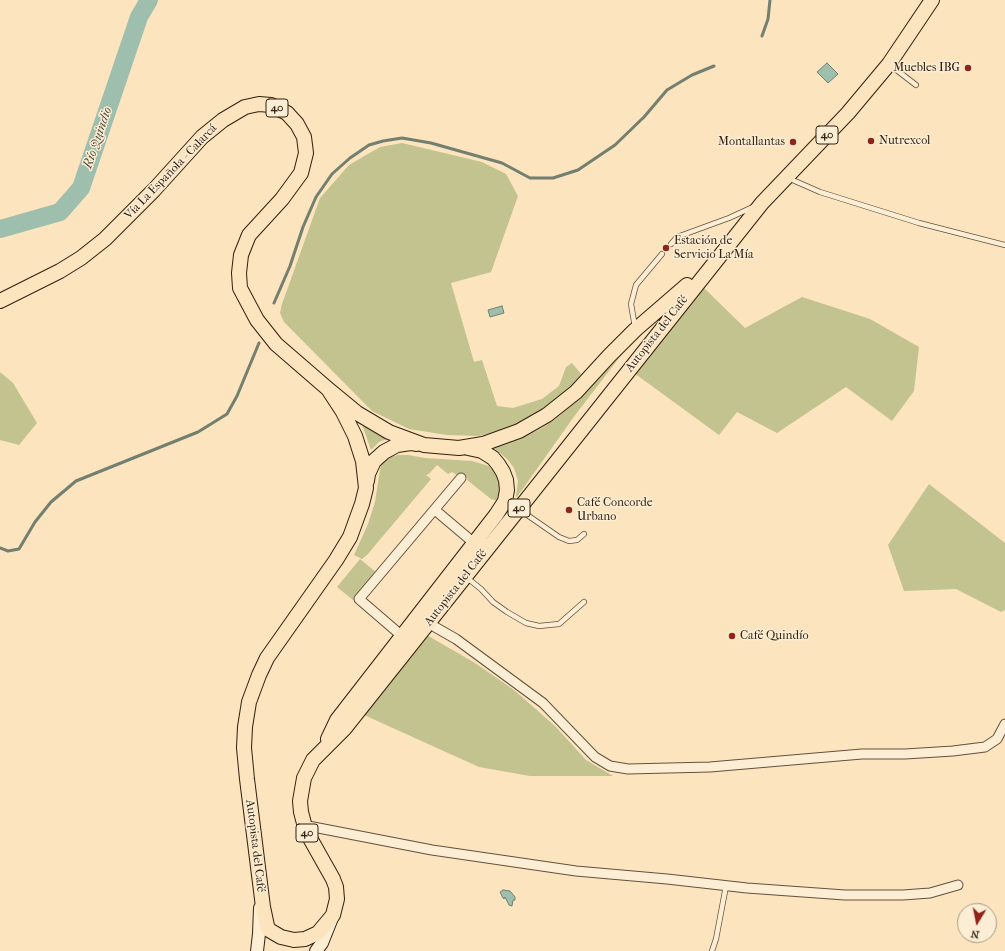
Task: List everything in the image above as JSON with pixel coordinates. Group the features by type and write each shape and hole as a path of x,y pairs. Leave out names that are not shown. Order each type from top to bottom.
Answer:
{"highway":[{"name":"Autopista del Café","path":"328,390 343,412 355,436 363,461 366,488 358,518 350,537 336,560 267,658 258,675 250,702 245,727 244,748 263,907 267,926 269,930 281,937 294,940 306,938 318,933 333,915 337,899 336,887 303,825 300,800 304,778 313,760 345,728 762,203 848,113 889,64 932,0"},
{"name":"Vía La Española - Calarcá","path":"0,301 60,271 81,258 105,239 154,190 202,137 223,120 245,107 259,104 271,106 287,113 297,124 304,137 306,153 301,173 282,199 249,235 241,255 239,273 240,288 257,320 276,344 328,390"},
{"name":"Autopista del Café","path":"328,390 357,413 383,428 424,445 459,448 483,444 519,431 548,415 576,392 635,330 713,263"},
{"path":"366,488 368,474 374,461 384,452 397,445 411,443 424,445"},
{"path":"322,750 337,720 496,515 504,501 507,490 506,480 503,472 493,458 482,451 472,448 459,448"}],"main road":[{"path":"257,951 259,934 260,881"},
{"path":"316,951 322,943 333,915"}],"street":[{"path":"402,636 359,599 461,478"},
{"path":"434,510 474,543"},
{"path":"428,622 456,639 543,703 595,757 610,766 628,769 710,766 862,754 905,754 953,751 985,747 997,739 1005,724"},
{"path":"303,825 432,850 576,872 667,879 726,886 845,895 902,896 930,893 958,885"}],"lane":[{"path":"889,64 916,85"},
{"path":"786,177 820,192 918,223 1005,245"},
{"path":"671,244 677,237 723,220 762,203"},
{"path":"635,330 630,304 636,285 662,254"},
{"path":"518,509 559,537 569,541 577,540 584,534"},
{"path":"465,576 481,589 493,602 526,623 539,626 559,624 584,602"},
{"path":"712,951 716,939 726,886"}],"green space":[{"path":"402,143 482,162 506,174 518,196 491,272 451,283 474,362 482,360 497,406 513,408 542,399 559,386 566,367 572,363 581,374 566,392 544,410 509,428 479,436 447,435 409,429 372,411 284,322 280,313 320,198 349,165 380,147"},
{"path":"701,285 745,328 802,297 870,319 919,347 914,391 892,421 846,387 777,433 737,412 719,435 634,373"},
{"path":"619,352 622,354 573,418 517,497 518,481 514,468 500,453 490,449 490,447 519,439 542,428 559,416 575,402"},
{"path":"0,372 13,383 37,423 19,445 0,440"},
{"path":"362,424 390,438 379,442 371,450"},
{"path":"398,455 472,461 489,466 495,473 502,489 499,501 491,499 467,480 468,478 459,473 457,475 452,472 448,474 437,465 429,474 426,475 431,479 362,559 354,555 368,524 375,502 381,464 390,457"},
{"path":"929,484 1005,543 1005,610 1001,612 956,589 904,591 888,545"},
{"path":"360,559 377,573 353,600 337,587"},
{"path":"425,634 475,663 514,690 555,726 586,760 613,776 530,776 479,767 364,715"}],"shaded area":[{"path":"827,63 838,74 828,83 817,72"},
{"path":"502,306 504,313 490,317 488,310"},
{"path":"503,890 510,891 515,897 512,906 509,905 505,897 504,899 503,898 500,892"}],"waterway":[{"name":"Río Quindio","path":"0,229 60,212 81,188 139,17 149,0"},
{"path":"762,36 768,19 770,0"},
{"path":"274,303 290,266 303,227 316,197 332,174 350,158 369,145 402,138 431,143 502,163 530,178 553,178 578,170 615,145 644,117 667,90 692,75 714,66"},
{"path":"0,548 8,551 19,549 35,522 51,502 76,481 198,432 227,414 237,396 259,343"}],"place":[{"name":"Muebles IBG","path":"968,68"},
{"name":"Nutrexcol","path":"871,141"},
{"name":"Montallantas","path":"793,142"},
{"name":"Estación de Servicio La Mía","path":"666,248"},
{"name":"Café Concorde Urbano","path":"569,510"},
{"name":"Café Quindío","path":"732,636"}]}
